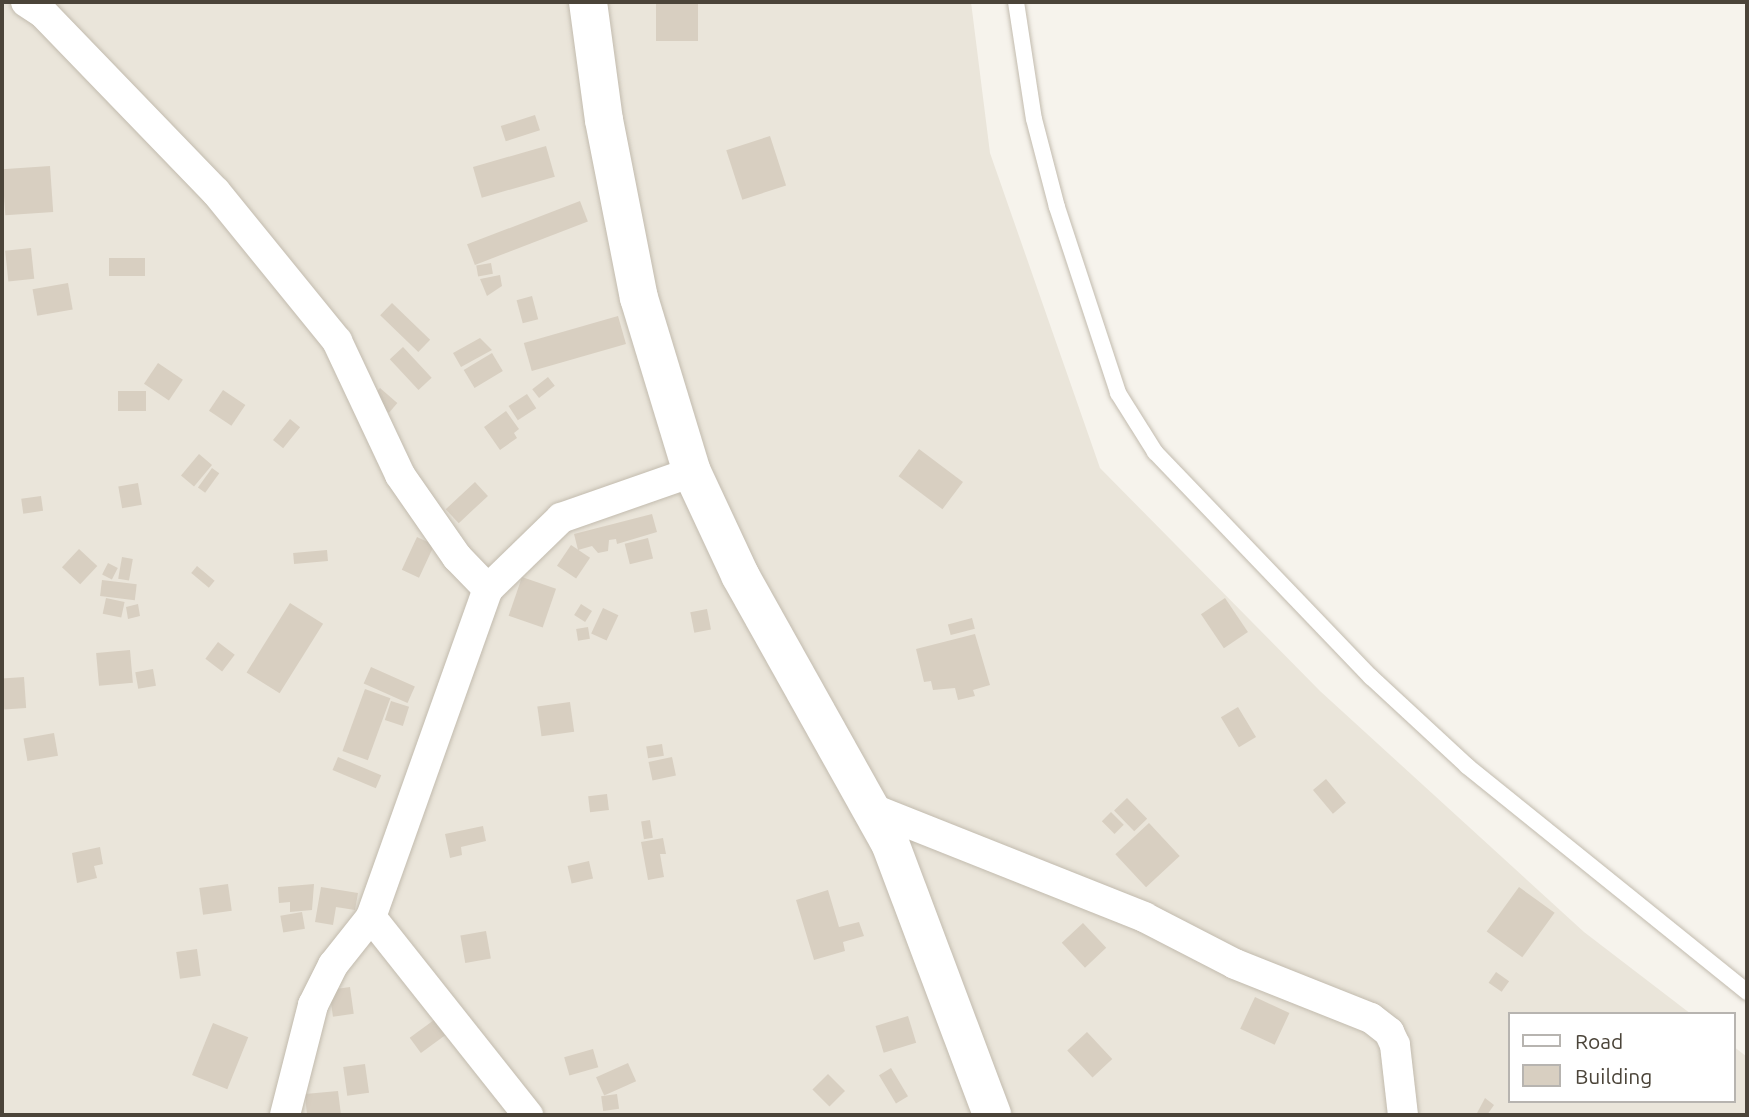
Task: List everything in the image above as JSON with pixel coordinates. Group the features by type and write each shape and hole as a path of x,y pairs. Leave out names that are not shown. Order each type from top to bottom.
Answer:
{"street":[{"path":"26,2 43,13 216,192 337,341 400,475 457,557 488,589"},
{"path":"588,2 604,120 639,298 692,472 740,575 873,809 902,873 992,1115"},
{"path":"285,1115 313,1004 333,965 371,917 488,589 561,518 692,472"},
{"path":"873,809 1144,917 1235,964 1371,1018 1389,1032 1395,1045 1404,1115"},
{"path":"371,917 528,1115"}],"lane":[{"path":"1016,2 1034,120 1061,220 1118,393 1155,452 1362,668 1467,766 1747,992"}],"shaded area":[{"path":"2,2 971,2 990,153 1100,468 1320,691 1584,932 1688,1012 1508,1012 1508,1103 1735,1103 1735,1048 1747,1057 1747,1115 2,1115"}],"building":[{"path":"656,2 698,2 698,41 656,41"},
{"path":"535,115 540,130 506,141 501,126"},
{"path":"770,136 786,185 742,200 726,150"},
{"path":"546,146 555,177 482,198 473,167"},
{"path":"50,166 53,212 5,215 2,169"},
{"path":"580,201 588,222 475,265 467,244"},
{"path":"31,248 34,279 8,282 5,251"},
{"path":"109,258 145,258 145,276 109,276"},
{"path":"491,263 493,274 478,276 476,266"},
{"path":"500,275 502,286 487,296 480,279"},
{"path":"68,283 73,310 37,316 33,289"},
{"path":"532,296 538,319 523,323 517,300"},
{"path":"392,303 430,340 418,352 380,315"},
{"path":"618,316 626,344 532,371 524,343"},
{"path":"480,338 492,350 461,367 453,353"},
{"path":"403,347 432,378 418,390 390,359"},
{"path":"492,353 503,371 475,388 464,370"},
{"path":"158,363 183,380 169,401 144,384"},
{"path":"548,377 555,386 539,398 532,389"},
{"path":"380,388 397,403 389,413 371,398"},
{"path":"223,390 245,405 231,426 209,411"},
{"path":"118,391 146,391 146,411 118,411"},
{"path":"527,394 536,408 518,420 509,406"},
{"path":"506,411 519,429 514,433 517,438 500,450 484,427"},
{"path":"290,419 300,427 283,448 273,440"},
{"path":"919,449 963,482 942,509 899,476"},
{"path":"199,454 212,465 194,486 181,475"},
{"path":"212,468 219,473 205,493 198,487"},
{"path":"475,482 488,496 459,523 446,509"},
{"path":"138,483 142,505 122,508 118,486"},
{"path":"41,496 43,511 23,514 21,499"},
{"path":"652,514 657,532 617,544 616,539 609,540 608,551 598,553 592,546 578,550 574,534"},
{"path":"417,537 434,545 419,578 402,570"},
{"path":"648,538 653,558 630,564 625,544"},
{"path":"571,545 590,558 576,579 557,566"},
{"path":"79,549 97,566 80,584 62,567"},
{"path":"327,550 328,561 294,564 293,553"},
{"path":"122,557 133,559 129,581 118,579"},
{"path":"108,563 118,568 112,580 102,575"},
{"path":"197,566 215,581 209,588 191,573"},
{"path":"522,577 556,589 543,627 509,616"},
{"path":"102,580 137,584 135,600 100,596"},
{"path":"106,598 125,602 121,618 103,614"},
{"path":"1225,598 1248,632 1224,648 1201,614"},
{"path":"290,603 323,624 280,693 247,673"},
{"path":"138,604 140,616 128,619 126,607"},
{"path":"581,604 592,611 585,622 574,615"},
{"path":"603,608 618,615 607,641 591,633"},
{"path":"707,609 711,630 694,633 690,612"},
{"path":"972,618 975,629 951,635 948,624"},
{"path":"588,627 590,639 578,641 576,629"},
{"path":"975,634 990,685 973,690 975,696 958,700 955,688 933,690 931,681 924,682 916,649"},
{"path":"218,642 235,655 222,671 205,659"},
{"path":"130,650 133,683 99,686 96,653"},
{"path":"371,667 415,687 408,703 364,683"},
{"path":"153,669 156,686 138,689 135,672"},
{"path":"24,677 26,708 4,709 2,679"},
{"path":"365,689 390,698 368,760 342,751"},
{"path":"391,701 409,707 403,726 385,720"},
{"path":"570,702 574,732 541,736 537,707"},
{"path":"1238,707 1256,737 1239,747 1221,717"},
{"path":"54,733 58,756 27,761 23,738"},
{"path":"662,744 664,756 648,758 646,747"},
{"path":"338,757 381,775 376,788 333,770"},
{"path":"672,757 676,776 652,781 649,762"},
{"path":"1326,779 1346,803 1333,814 1313,790"},
{"path":"607,794 609,810 590,812 588,796"},
{"path":"1127,798 1147,819 1134,831 1114,811"},
{"path":"1111,812 1124,825 1115,834 1102,821"},
{"path":"650,820 653,838 644,839 641,821"},
{"path":"1149,823 1180,856 1146,887 1115,854"},
{"path":"483,826 486,841 461,847 462,855 450,858 445,834"},
{"path":"663,838 666,854 660,854 664,877 648,880 641,842"},
{"path":"100,847 103,864 94,866 97,878 77,883 72,853"},
{"path":"589,861 593,879 572,883 568,866"},
{"path":"228,884 232,911 203,915 199,888"},
{"path":"314,884 312,910 290,912 290,902 279,903 278,887"},
{"path":"321,887 358,893 355,910 336,907 333,925 315,922"},
{"path":"1519,887 1555,913 1522,957 1487,931"},
{"path":"828,890 839,927 859,922 864,936 843,942 845,951 814,960 796,900"},
{"path":"302,912 305,929 283,933 280,916"},
{"path":"1083,923 1106,948 1085,968 1062,943"},
{"path":"486,931 491,959 465,963 460,936"},
{"path":"197,949 201,976 180,979 176,952"},
{"path":"1496,972 1509,981 1502,992 1489,983"},
{"path":"350,987 354,1014 333,1017 329,990"},
{"path":"1255,997 1289,1013 1275,1045 1240,1029"},
{"path":"908,1016 916,1043 884,1053 875,1026"},
{"path":"434,1020 445,1035 421,1053 410,1038"},
{"path":"213,1023 248,1037 227,1089 192,1075"},
{"path":"1087,1032 1112,1059 1092,1077 1067,1050"},
{"path":"593,1049 598,1067 569,1076 564,1057"},
{"path":"628,1063 636,1081 604,1096 596,1077"},
{"path":"365,1064 369,1093 347,1096 343,1067"},
{"path":"891,1068 908,1096 896,1103 879,1075"},
{"path":"828,1074 845,1091 829,1107 812,1090"},
{"path":"338,1091 341,1115 307,1115 305,1094"},
{"path":"617,1094 619,1109 603,1111 601,1096"},
{"path":"1485,1098 1494,1105 1487,1115 1476,1115"}]}
